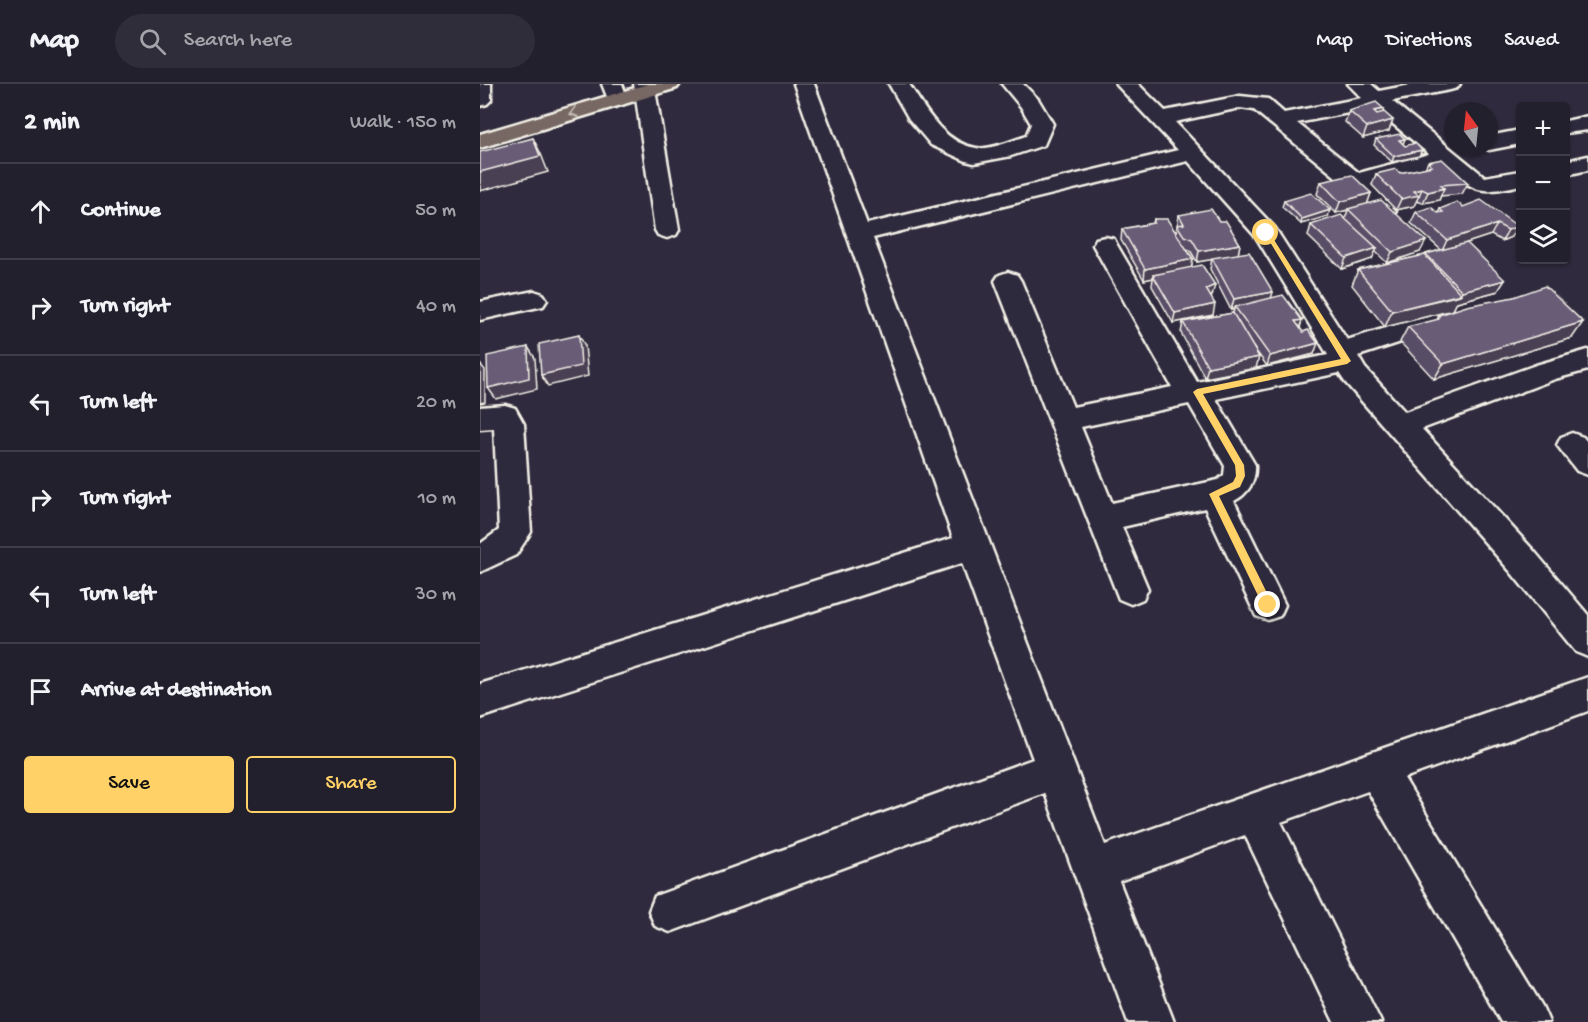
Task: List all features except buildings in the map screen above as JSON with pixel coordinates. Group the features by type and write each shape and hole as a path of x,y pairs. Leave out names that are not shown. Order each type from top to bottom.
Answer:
{"main road":[{"path":"480,124 611,89 645,88 670,84"},
{"path":"480,141 611,89"}],"street":[{"path":"480,100 481,84"},
{"path":"804,84 972,546 1151,1022"},
{"path":"899,84 917,114 939,140 974,156 1011,149 1036,140 1041,124 1030,104 1012,84"},
{"path":"1125,84 1193,153 1266,233 1356,375 1522,561 1588,641"},
{"path":"1279,120 1370,94 1450,84"},
{"path":"645,88 668,230"},
{"path":"1370,94 1444,154"},
{"path":"1160,119 1250,101 1260,104 1354,181 1384,211"},
{"path":"1570,126 1588,123"},
{"path":"1498,141 1516,138"},
{"path":"859,234 1193,153"},
{"path":"1354,181 1444,155"},
{"path":"1446,156 1482,185 1516,179"},
{"path":"1570,167 1588,163"},
{"path":"1103,518 1225,491 1237,484 1240,476 1240,465 1193,393 1105,245"},
{"path":"1008,281 1131,589"},
{"path":"480,311 534,300"},
{"path":"1063,420 1193,393 1344,356 1474,310"},
{"path":"1401,425 1546,372 1588,360"},
{"path":"480,418 505,416 509,424 515,532 510,542 498,551 480,558"},
{"path":"1214,494 1268,605"},
{"path":"480,701 972,546"},
{"path":"1094,869 1588,694"},
{"path":"1377,769 1526,1022"},
{"path":"670,911 1056,770"},
{"path":"1255,812 1358,1022"}],"route":[{"path":"1266,233 1347,361 1197,392 1240,465 1237,484 1214,494 1268,605"}]}
